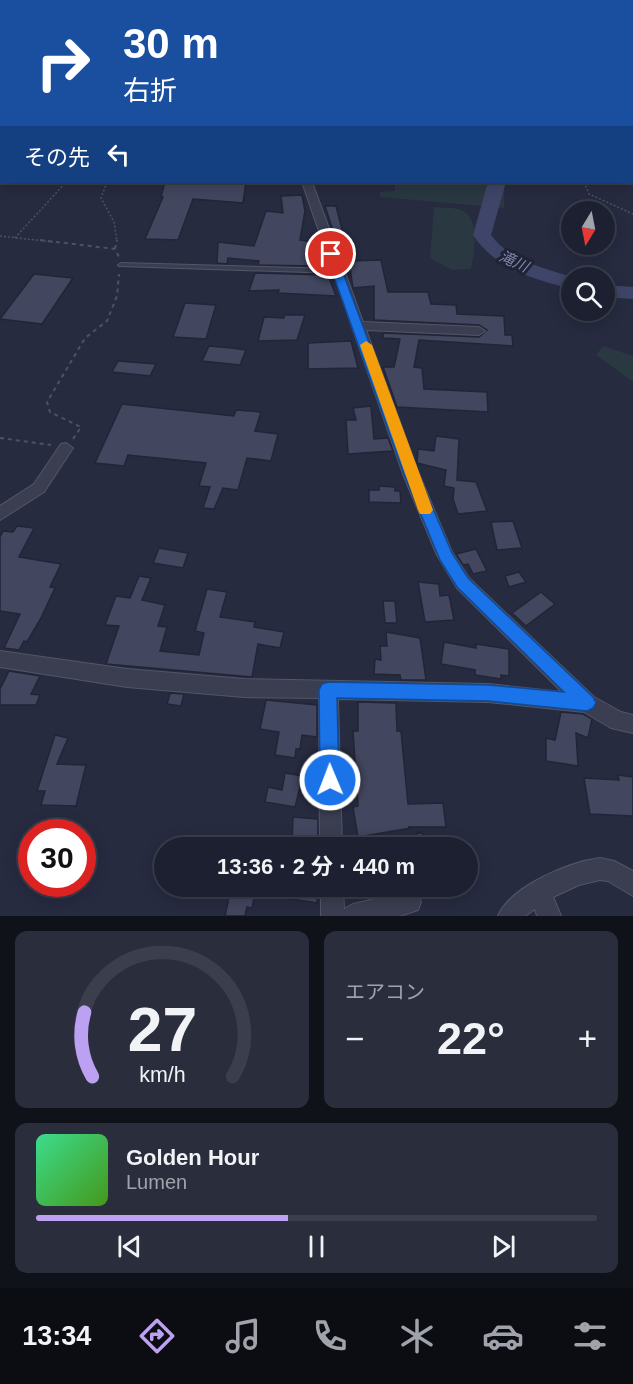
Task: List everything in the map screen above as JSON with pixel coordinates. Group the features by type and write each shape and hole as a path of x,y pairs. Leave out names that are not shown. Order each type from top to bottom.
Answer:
{"street":[{"path":"307,183 411,474 445,555 463,583 587,703 618,721 633,724"},
{"path":"359,326 479,331"},
{"path":"0,514 39,488 66,448"},
{"path":"0,659 128,678 244,688 489,693 587,703"},
{"path":"328,690 331,837"},
{"path":"510,916 540,893 579,873 600,869 615,872 633,885"},
{"path":"540,893 549,916"},
{"path":"332,897 333,916"},
{"path":"353,916 410,902"}],"lane":[{"path":"121,265 337,271"}],"path":[{"path":"15,238 65,183"},
{"path":"0,438 66,448 81,427 50,412 47,402 85,338 107,321 117,296 121,265 115,249 117,238 112,217 101,198 107,183"},
{"path":"584,183 589,194 633,214"},
{"path":"0,236 115,249"}],"shaded area":[{"path":"395,183 504,183 504,208 380,197 380,192 395,191"},
{"path":"434,207 458,209 471,219 475,235 471,269 452,270 430,258"},
{"path":"603,346 633,356 633,382 596,355"}],"building":[{"path":"165,183 246,183 243,203 193,199 178,240 145,239 163,197 161,197"},
{"path":"302,195 305,211 300,240 315,242 310,261 314,261 314,266 258,265 259,261 228,258 227,264 217,263 218,242 254,246 266,211 283,213 281,196"},
{"path":"325,206 336,206 345,241 337,243"},
{"path":"381,260 388,292 428,292 431,304 456,305 457,314 504,316 505,335 512,335 513,346 419,340 414,367 422,368 424,389 487,392 488,412 397,407 383,367 394,367 400,339 383,338 383,333 479,337 487,330 479,325 374,320 374,286 353,288 349,261"},
{"path":"255,273 328,275 336,296 278,293 279,290 249,291"},
{"path":"34,274 73,278 42,324 0,319"},
{"path":"185,303 216,305 206,339 173,337"},
{"path":"284,315 305,315 297,340 258,341 264,317 284,318"},
{"path":"351,341 358,368 308,369 308,343"},
{"path":"209,346 246,350 240,365 202,361"},
{"path":"118,361 156,364 150,376 112,372"},
{"path":"122,404 234,416 236,410 261,412 255,431 278,434 271,461 247,458 238,490 223,488 214,509 203,508 210,487 199,486 206,463 128,455 124,466 95,463"},
{"path":"371,406 374,439 388,438 393,451 348,454 346,420 356,420 353,408"},
{"path":"436,436 459,439 457,480 476,482 487,511 458,514 453,499 454,488 444,486 446,470 417,463 418,449 434,451"},
{"path":"379,486 395,487 395,491 400,491 401,503 369,502 369,490 379,490"},
{"path":"513,521 522,548 497,550 491,522"},
{"path":"17,526 34,528 19,557 61,564 50,587 55,588 41,618 27,642 24,641 19,650 4,648 20,614 0,611 0,537 3,531 13,532"},
{"path":"159,548 188,553 183,568 153,563"},
{"path":"476,549 487,571 473,574 468,564 463,565 456,554"},
{"path":"519,572 526,582 509,587 505,576"},
{"path":"139,576 151,578 142,600 165,605 158,626 167,627 160,651 199,655 204,633 195,631 207,589 227,592 220,617 255,622 254,627 284,632 280,648 258,644 252,677 106,664 119,626 105,625 116,596 130,598"},
{"path":"418,582 439,584 440,596 449,595 454,620 425,622"},
{"path":"541,592 555,604 526,626 512,613"},
{"path":"383,601 395,601 397,623 385,623"},
{"path":"386,632 420,638 426,680 401,680 400,675 374,674 375,659 381,660 380,646 387,646"},
{"path":"444,642 476,648 476,644 509,649 509,676 501,675 501,679 475,675 475,670 441,664"},
{"path":"9,671 40,676 31,694 40,695 36,705 0,705 0,689"},
{"path":"170,693 184,694 181,706 167,704"},
{"path":"266,700 317,705 317,737 302,735 300,749 296,749 295,758 275,755 279,732 260,729"},
{"path":"358,702 396,703 397,731 401,731 408,804 443,803 446,827 408,827 411,828 358,837 353,807 358,806 353,731 358,731"},
{"path":"561,712 583,714 592,719 588,738 576,733 578,766 546,761 546,738 555,740"},
{"path":"55,735 68,738 57,764 86,765 76,806 41,805 45,791 37,791"},
{"path":"285,773 303,776 295,807 265,802 268,787 282,790"},
{"path":"618,775 633,777 633,816 590,814 584,778 619,780"},
{"path":"293,817 318,819 318,837 292,837"},
{"path":"418,832 429,837 416,837"},
{"path":"229,897 254,897 252,908 247,907 245,916 225,916"},
{"path":"280,897 317,897 317,903"}],"waterway":[{"name":"滝川","path":"497,183 482,235 499,255 510,262 561,280"},
{"name":"滝川","path":"615,292 633,293"}],"slow traffic":[{"path":"366,345 425,510"}],"route":[{"path":"330,780 328,690 489,693 587,703 463,583 445,555 411,474 331,254"}]}
